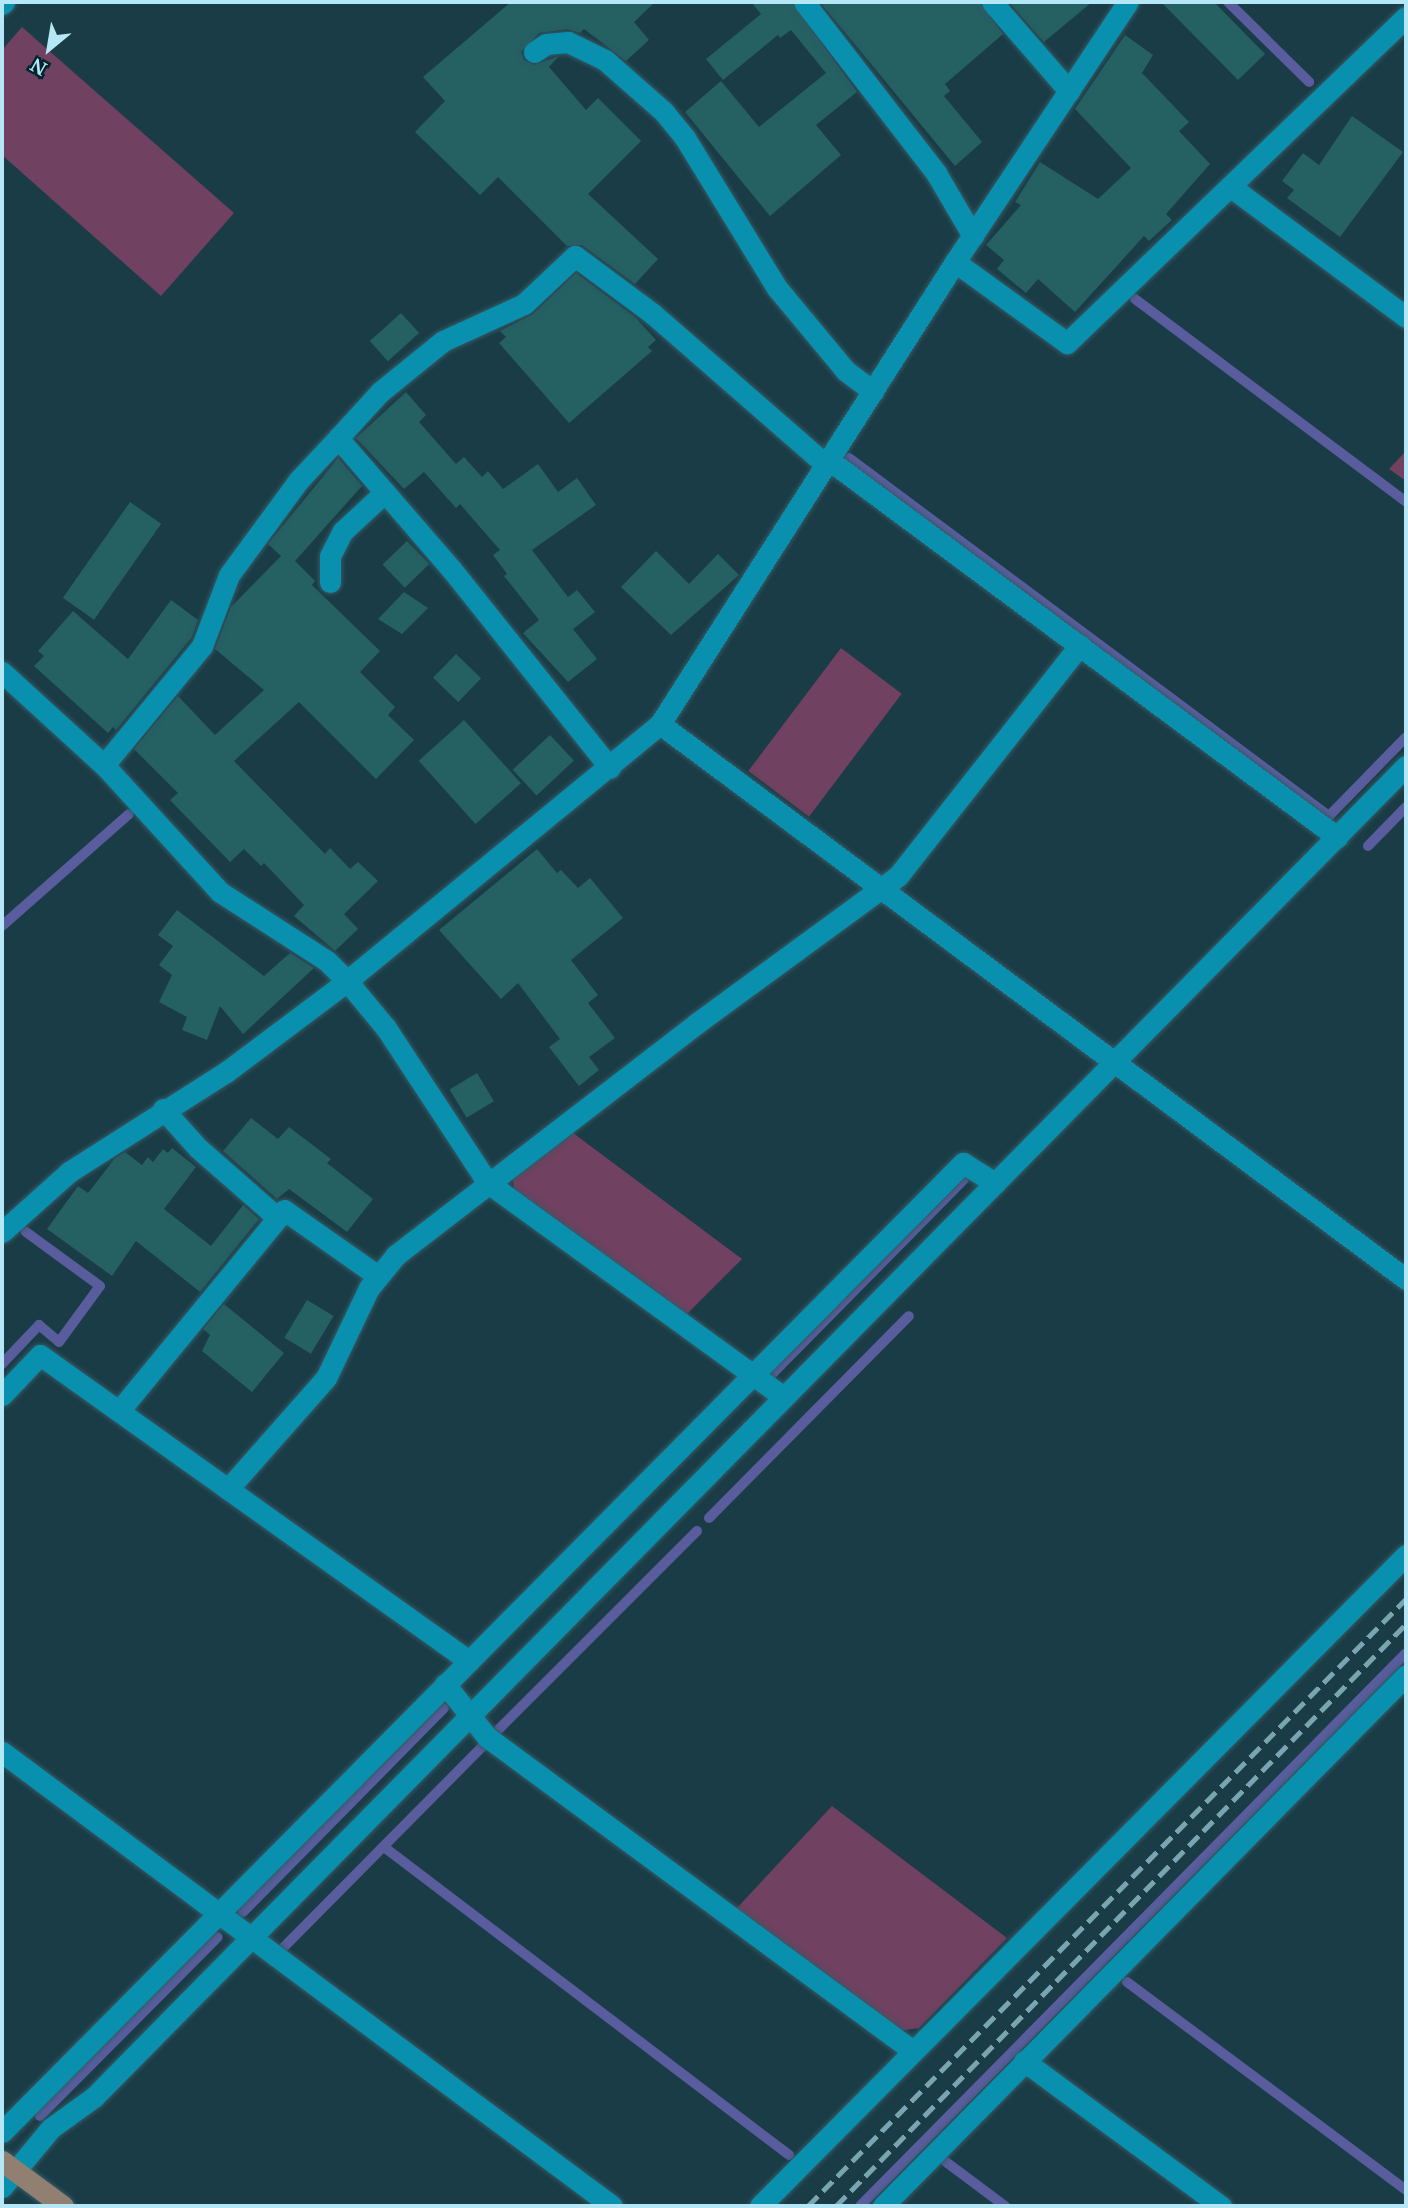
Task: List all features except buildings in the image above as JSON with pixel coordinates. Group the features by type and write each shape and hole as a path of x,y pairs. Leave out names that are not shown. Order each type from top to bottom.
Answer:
{"main road":[{"path":"7,2173 63,2206"}],"street":[{"path":"804,2 936,173 973,236"},
{"path":"992,2 1069,91"},
{"path":"2,1232 69,1172 163,1108 226,1072 347,981 610,768 660,724 955,262 1128,2"},
{"path":"955,262 1067,343 1406,17"},
{"path":"534,52 546,44 568,42 605,60 655,103 685,138 777,288 846,371 873,391"},
{"path":"1231,187 1406,317"},
{"path":"104,765 202,646 229,575 298,481 380,392 443,341 524,304 575,256 653,314 827,462 1080,645 1337,837"},
{"path":"338,438 386,492 610,768"},
{"path":"330,582 330,556 343,531 386,492"},
{"path":"228,1489 326,1378 379,1276 396,1255 898,876 1080,645"},
{"path":"2,672 104,765 220,892 327,961 347,981 386,1028 488,1183 784,1397"},
{"path":"660,724 1406,1279"},
{"path":"7,2173 51,2128 94,2097 1406,766"},
{"path":"163,1108 198,1148 278,1218"},
{"path":"2,2132 963,1163 995,1183"},
{"path":"119,1411 284,1210 379,1276"},
{"path":"2,1395 40,1355 469,1661"},
{"path":"760,2206 1406,1555"},
{"path":"883,2206 1406,1675"},
{"path":"445,1684 487,1737 913,2051"},
{"path":"2,1752 612,2206"},
{"path":"1024,2061 1222,2206"}],"shaded area":[{"path":"22,27 234,213 161,296 2,155 2,50"},
{"path":"1406,451 1406,481 1389,469"},
{"path":"841,648 902,694 809,817 748,771"},
{"path":"573,1133 742,1259 684,1317 514,1191 513,1179"},
{"path":"832,1806 1007,1938 919,2028 899,2031 735,1910"}],"waterway":[{"path":"1228,2 1309,82"},
{"path":"1135,299 1406,502"},
{"path":"849,458 1329,816 1406,737"},
{"path":"1368,846 1406,807"},
{"path":"2,926 129,814"},
{"path":"770,1376 964,1179"},
{"path":"2,1364 39,1325 59,1342 100,1286 26,1232"},
{"path":"709,1518 909,1316"},
{"path":"499,1729 697,1531"},
{"path":"860,2206 1406,1653"},
{"path":"243,1912 444,1708"},
{"path":"281,1950 482,1747"},
{"path":"384,1847 789,2155"},
{"path":"40,2116 218,1937"},
{"path":"1127,1982 1406,2190"},
{"path":"946,2162 1005,2206"}],"railway":[{"path":"808,2206 1406,1599"},
{"path":"836,2206 1406,1624"}]}
